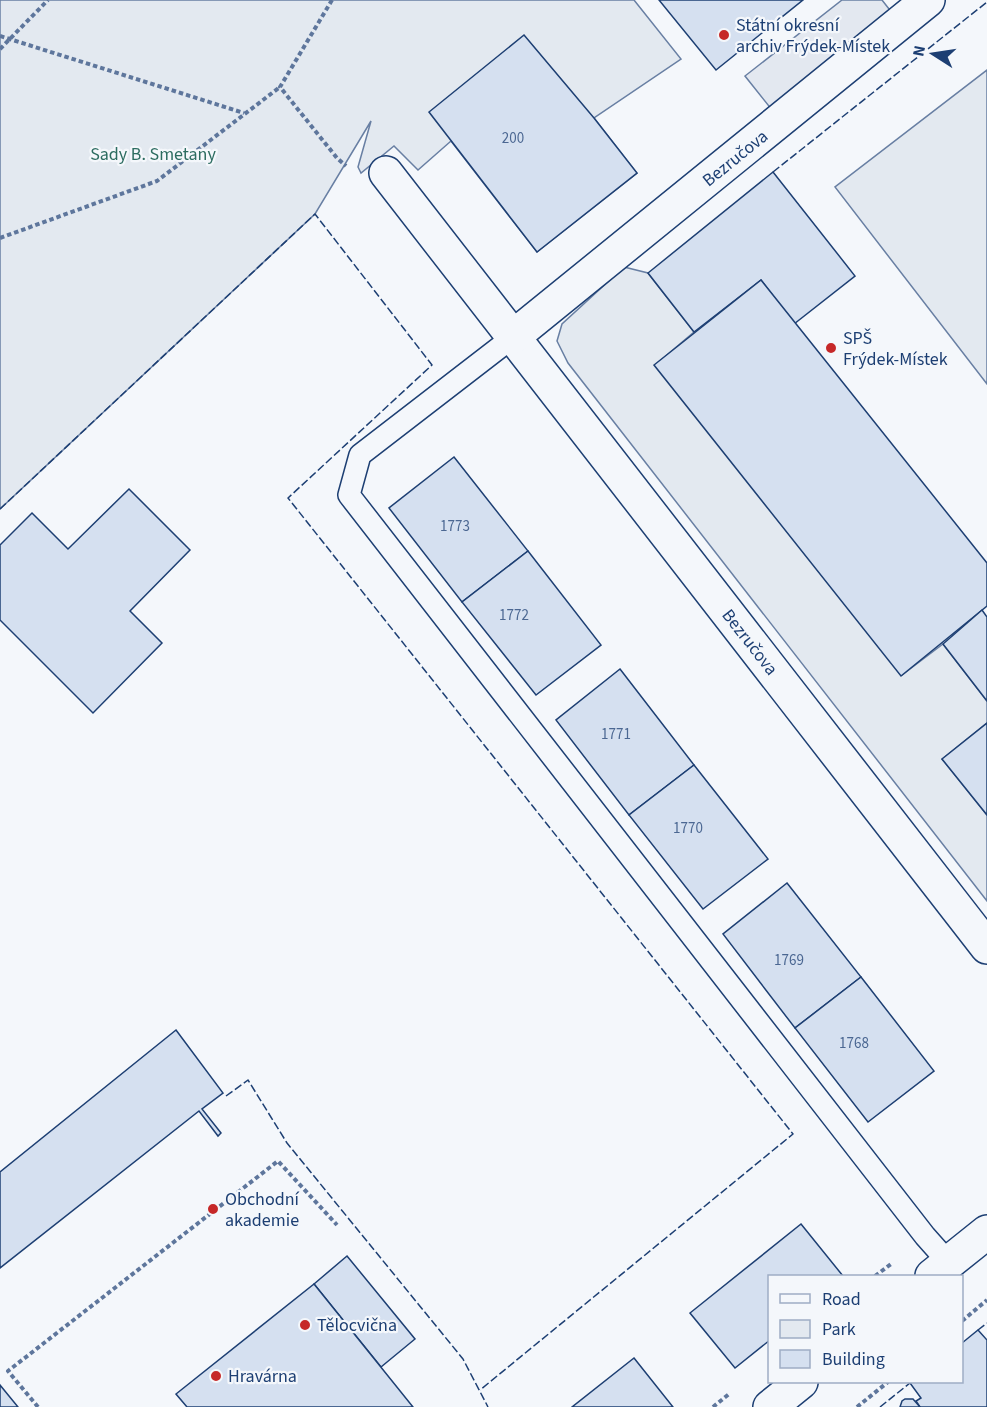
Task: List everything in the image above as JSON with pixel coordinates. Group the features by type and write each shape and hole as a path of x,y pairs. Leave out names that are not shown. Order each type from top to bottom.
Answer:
{"street":[{"name":"Bezručova","path":"513,337 928,0"},
{"name":"Bezručova","path":"386,173 987,947"},
{"path":"941,1270 987,1232"},
{"path":"770,1407 800,1383"}],"lane":[{"path":"513,337 360,455 349,495 924,1236 941,1270"}],"path":[{"path":"0,49 48,0"},
{"path":"0,36 244,113"},
{"path":"0,238 158,181 279,87"},
{"path":"38,1407 8,1371 278,1161 337,1225"},
{"path":"963,1320 987,1300"},
{"path":"857,1407 887,1383"}],"green space":[{"name":"Sady B. Smetany","path":"0,0 634,0 681,59 594,118 637,173 537,252 451,141 418,170 394,146 361,173 358,167 371,121 315,214 0,509"},
{"path":"987,70 987,384 835,187"},
{"path":"624,267 648,273 694,332 655,365 902,675 943,644 987,701 987,723 942,759 987,815 987,901 568,363 557,341 562,324"}],"shaded area":[{"path":"842,0 882,0 900,23 780,120 745,76"}],"building":[{"name":"Státní okresní archiv Frýdek-Místek","path":"659,0 803,0 716,70"},
{"path":"524,35 637,173 537,252 429,112"},
{"path":"773,172 855,276 794,324 761,280 694,332 648,273"},
{"path":"761,280 987,563 987,606 901,676 654,365"},
{"path":"454,457 528,551 462,602 389,508"},
{"path":"129,489 190,550 130,611 162,643 93,713 0,620 0,545 32,513 68,549"},
{"path":"528,551 601,645 536,695 462,602"},
{"path":"982,610 987,617 987,701 943,644"},
{"path":"620,669 694,765 629,815 556,720"},
{"path":"987,723 987,815 942,759"},
{"path":"694,765 768,859 703,909 629,815"},
{"path":"787,883 861,977 795,1028 723,934"},
{"path":"861,977 934,1071 868,1122 795,1028"},
{"path":"176,1030 223,1093 202,1109 221,1133 218,1136 199,1111 0,1268 0,1172"},
{"path":"801,1224 842,1275 768,1275 768,1342 735,1368 690,1313"},
{"path":"347,1256 415,1339 381,1367 314,1284"},
{"name":"Tělocvična","path":"314,1284 413,1407 187,1407 176,1394"},
{"path":"978,1330 987,1340 987,1407 920,1407 916,1401 921,1398 910,1383 963,1383 963,1342"},
{"path":"634,1358 673,1407 572,1407"},
{"path":"0,1385 18,1407 0,1407"},
{"path":"905,1399 913,1399 920,1407 900,1407"}],"fence":[{"path":"773,172 987,2"},
{"path":"0,509 315,214 432,365 288,498 793,1134 480,1390"},
{"path":"226,1096 248,1080 287,1143 463,1359 488,1407"},
{"path":"978,1330 987,1323"},
{"path":"880,1407 910,1383"}],"place":[{"name":"Státní okresní archiv Frýdek-Místek","path":"724,35"},
{"name":"SPŠ Frýdek-Místek","path":"831,348"},
{"name":"Obchodní akademie","path":"213,1209"},
{"name":"Tělocvična","path":"305,1325"},
{"name":"Hravárna","path":"216,1376"}]}
